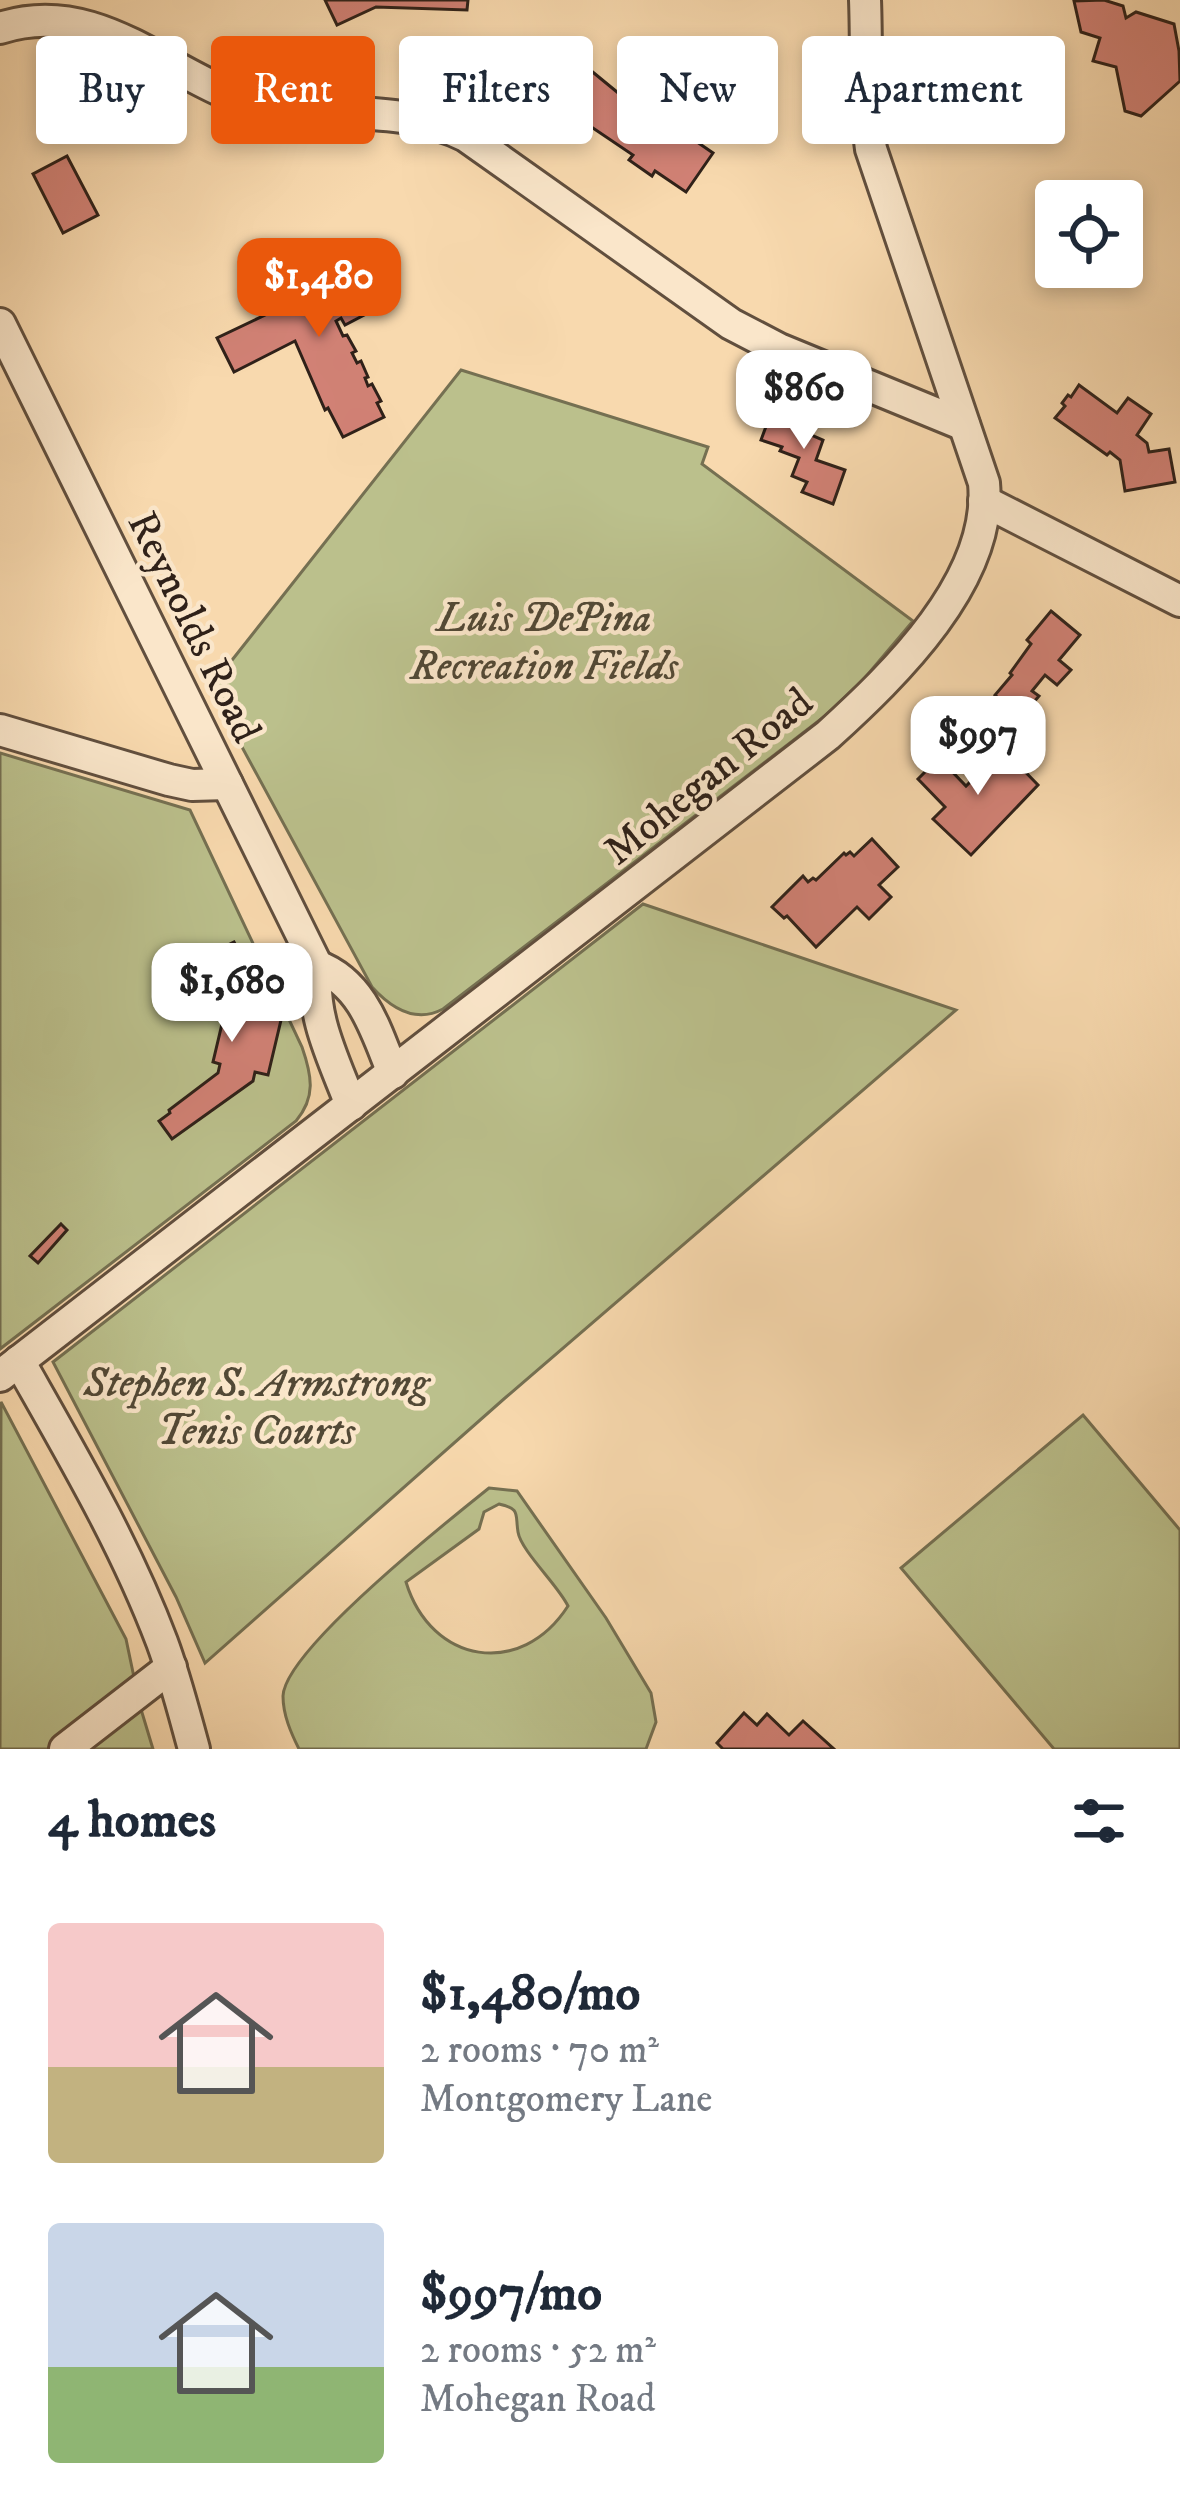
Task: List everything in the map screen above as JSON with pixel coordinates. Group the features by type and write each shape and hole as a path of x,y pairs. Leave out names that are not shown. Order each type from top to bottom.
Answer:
{"street":[{"name":"Mohegan Road","path":"10,1369 765,786 864,701 907,655 958,584 977,543 984,501 981,472 871,149 865,96 865,0"},
{"path":"0,28 45,16 77,20 131,41 242,98 445,125 731,324 779,349 964,424"},
{"name":"Reynolds Road","path":"0,324 317,966 316,1003 351,1105"},
{"path":"984,501 1180,601"},
{"path":"0,730 169,780 227,784"},
{"name":"Reynolds Road","path":"317,966 332,971 355,992 393,1073"},
{"path":"10,1369 96,1498 125,1556 171,1667 194,1749"},
{"path":"65,1749 171,1667"}],"green space":[{"name":"Luis DePina Recreation Fields","path":"461,370 708,447 702,464 913,621 825,716 443,1009 423,1015 395,1007 372,987 210,688"},
{"path":"0,753 190,810 302,1047 310,1086 296,1121 0,1349"},
{"name":"Stephen S. Armstrong Tenis Courts","path":"643,904 956,1010 205,1663 176,1597 53,1362"},
{"path":"1,1402 126,1639 153,1749 0,1749"},
{"path":"1083,1415 1180,1530 1180,1749 1054,1749 901,1568"},
{"path":"489,1488 517,1491 606,1618 651,1693 656,1722 646,1749 299,1749 283,1703 291,1675 339,1618","holes":["499,1504 516,1513 526,1549 568,1606 549,1629 526,1645 479,1652 435,1631 418,1610 406,1582 479,1529 484,1512"]}],"building":[{"path":"325,0 468,0 467,10 376,7 337,25"},
{"path":"1104,0 1123,6 1126,18 1136,12 1174,24 1180,81 1141,116 1125,111 1116,67 1093,61 1100,38 1081,32 1074,1"},
{"path":"593,72 617,92 617,144 700,144 713,153 686,192 629,160 633,155 593,128"},
{"path":"67,156 98,215 63,233 33,174"},
{"path":"362,254 387,303 345,325 341,318 336,321 356,351 352,353 357,363 361,361 368,386 372,384 381,401 377,403 384,417 343,437 328,408 325,410 295,341 234,372 217,338 265,315 260,304 282,293 284,297 301,289 304,295 325,285 320,275"},
{"path":"1079,385 1117,413 1128,398 1151,414 1137,435 1149,452 1169,449 1175,482 1125,491 1120,460 1055,418"},
{"path":"774,405 816,420 811,435 823,440 816,460 845,470 833,504 802,492 807,482 792,476 799,458 761,440"},
{"path":"1051,611 1080,635 1059,660 1071,670 1057,685 1045,675 1032,691 1039,696 1020,718 995,695 1031,644 1027,640"},
{"path":"1003,749 1038,785 971,855 933,819 945,807 918,779 939,758 966,786"},
{"path":"872,839 898,867 879,885 891,897 869,919 857,907 816,947 772,907 803,876 808,882 816,880 844,853 854,856"},
{"path":"234,942 270,1007 268,1017 281,1020 268,1075 255,1072 253,1081 172,1139 159,1121 218,1073 220,1064 213,1062 226,1007 233,1009 236,999 214,952"},
{"path":"61,1224 67,1230 38,1263 30,1256"},
{"path":"744,1713 757,1725 767,1714 789,1735 803,1721 834,1749 723,1749 717,1743"}]}
